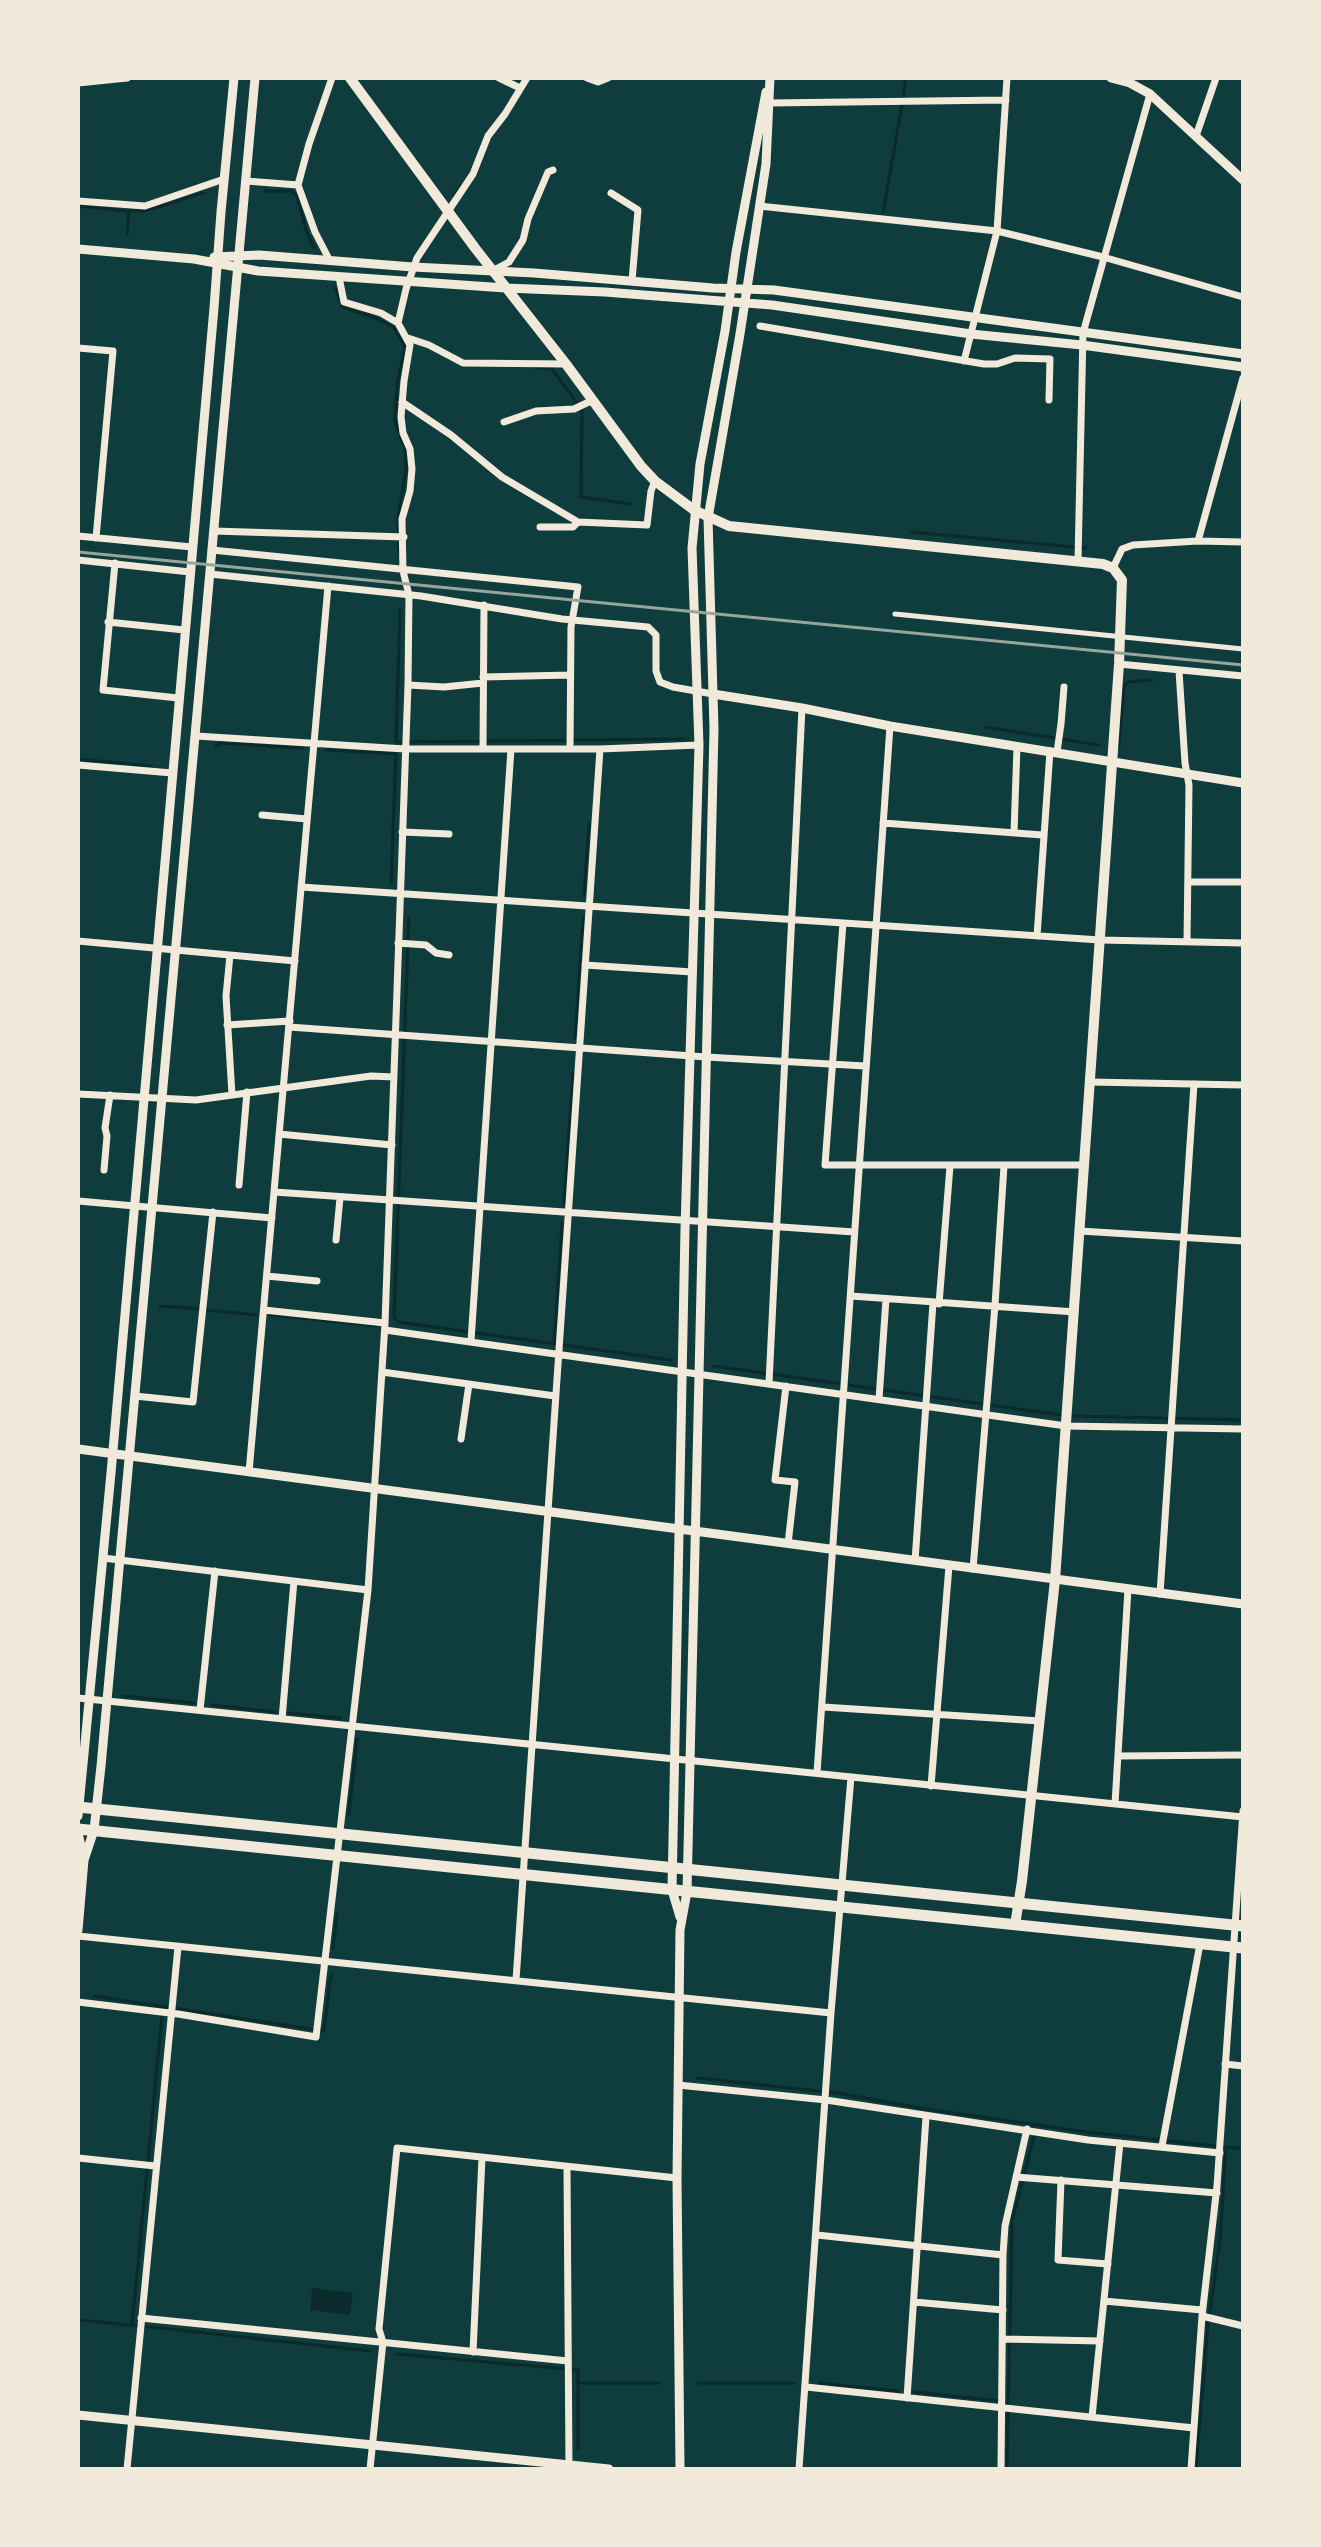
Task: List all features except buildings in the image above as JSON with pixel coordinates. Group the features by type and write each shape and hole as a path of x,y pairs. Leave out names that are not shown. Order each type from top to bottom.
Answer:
{"main road":[{"path":"350,78 492,271 655,481 694,510 737,527 1079,552 1113,568 1122,580 1119,664 1055,1580 1015,1925"},
{"path":"78,1807 1239,1925"},
{"path":"78,1831 94,1830 1239,1948"}],"street":[{"path":"78,83 127,78"},
{"path":"78,1816 234,78"},
{"path":"255,78 97,1808 94,1830 84,1860 78,1933 178,1947 831,2013"},
{"path":"330,261 315,232 298,185 332,78"},
{"path":"499,78 520,88"},
{"path":"398,323 417,258 473,174 488,136 527,78"},
{"path":"587,78 598,82 608,78"},
{"path":"964,361 997,231 1007,78"},
{"path":"1111,78 1130,83 1150,94 1243,180"},
{"path":"1196,136 1216,78"},
{"path":"680,2469 677,2178 680,1919 687,1892 688,1867 714,729 708,518 767,154 769,82"},
{"path":"680,1919 672,1890 685,1222 699,745 692,548 694,510 706,428 762,105 769,82"},
{"path":"1079,552 1083,333 1150,94"},
{"path":"769,103 1006,100"},
{"path":"492,271 509,262 523,240 528,219 548,172 553,170"},
{"path":"78,201 145,206 224,179"},
{"path":"246,181 298,185"},
{"path":"611,193 638,210 632,281"},
{"path":"759,206 997,231 1243,297"},
{"path":"78,249 218,260 259,255 774,290 1243,354"},
{"path":"218,260 238,267 339,277 744,303 1243,367"},
{"path":"78,2002 167,2010 316,2037 368,1590 395,1201 392,1145 394,1077 402,1034 405,944 400,894 402,746 408,685 409,595 400,537 412,469 410,449 403,433 402,402 410,345 408,338 398,323 381,313 344,302 339,277"},
{"path":"760,326 964,361 997,364 1015,358 1050,359 1049,400"},
{"path":"408,338 463,363 566,364"},
{"path":"78,348 113,351 96,538"},
{"path":"1198,541 1243,378"},
{"path":"504,422 531,412 579,406 593,400"},
{"path":"402,402 451,435 502,477 578,522"},
{"path":"540,527 573,527 582,520 647,525 655,481"},
{"path":"214,531 400,537"},
{"path":"78,536 192,547"},
{"path":"1113,568 1122,549 1133,545 1243,542"},
{"path":"212,550 578,587 572,619 570,743"},
{"path":"78,560 190,572"},
{"path":"115,563 103,690 178,698"},
{"path":"210,574 409,595 648,627 654,630 657,642 657,677 665,685 890,726 1243,783"},
{"path":"249,1472 328,586"},
{"path":"483,744 484,605"},
{"path":"895,614 1243,649"},
{"path":"108,622 184,630"},
{"path":"1119,664 1243,676"},
{"path":"1179,671 1189,785 1187,942"},
{"path":"408,685 444,687 483,680 570,675"},
{"path":"1037,936 1042,835 1053,751 1059,738 1064,687"},
{"path":"769,1377 802,708"},
{"path":"817,1773 890,726"},
{"path":"196,736 402,746 483,744 511,749 570,743 600,749 699,745"},
{"path":"1014,833 1017,746"},
{"path":"471,1335 511,749"},
{"path":"516,1980 600,749"},
{"path":"78,765 172,773"},
{"path":"262,815 307,819"},
{"path":"883,823 1042,835"},
{"path":"402,832 449,834"},
{"path":"1189,882 1243,882"},
{"path":"301,887 1100,940 1243,943"},
{"path":"843,923 825,1165 1084,1165"},
{"path":"78,941 295,961"},
{"path":"405,944 426,945 436,953 449,955"},
{"path":"230,955 226,996 232,1095"},
{"path":"585,965 692,972"},
{"path":"227,1025 289,1024 691,1056 865,1066"},
{"path":"78,1094 196,1100 371,1076 394,1077"},
{"path":"1090,1082 1243,1085"},
{"path":"1160,1594 1194,1084"},
{"path":"239,1185 247,1092"},
{"path":"104,1170 110,1095"},
{"path":"279,1134 392,1145"},
{"path":"915,1561 926,1399 950,1166"},
{"path":"973,1569 1004,1166"},
{"path":"274,1192 854,1232"},
{"path":"336,1240 340,1198"},
{"path":"78,1201 272,1218"},
{"path":"135,1396 193,1402 213,1212"},
{"path":"1080,1231 1243,1241"},
{"path":"267,1276 317,1281"},
{"path":"851,1296 1075,1312"},
{"path":"879,1393 886,1299"},
{"path":"264,1310 559,1347 682,1371 769,1377 786,1386 845,1388 926,1399 987,1408 1066,1426 1171,1421 1243,1429"},
{"path":"382,1372 555,1396"},
{"path":"461,1439 469,1384"},
{"path":"786,1386 775,1480 795,1482 788,1544"},
{"path":"78,1449 1243,1604"},
{"path":"103,1558 368,1590"},
{"path":"931,1786 949,1566"},
{"path":"200,1710 215,1571"},
{"path":"282,1719 294,1581"},
{"path":"1115,1804 1128,1589"},
{"path":"78,1698 1243,1815 1239,1948 1225,2064 1217,2193 1191,2469"},
{"path":"823,1707 1040,1721"},
{"path":"1118,1756 1243,1755"},
{"path":"799,2469 851,1777"},
{"path":"78,1831 84,1860"},
{"path":"1163,2142 1200,1944"},
{"path":"127,2469 141,2323 150,2165 167,2010 178,1947"},
{"path":"1225,2064 1243,2066"},
{"path":"678,2085 826,2095 926,2117 1120,2143 1163,2142 1220,2149"},
{"path":"907,2398 926,2117"},
{"path":"1001,2469 1007,2339 1003,2310 1005,2226 1021,2177 1027,2129"},
{"path":"1092,2417 1120,2143"},
{"path":"370,2469 383,2342 379,2329 397,2148 677,2178"},
{"path":"78,2158 150,2165"},
{"path":"473,2352 482,2158"},
{"path":"567,2167 569,2467"},
{"path":"1021,2177 1217,2193"},
{"path":"1061,2180 1058,2260 1108,2264"},
{"path":"817,2235 1003,2255"},
{"path":"1104,2301 1205,2316 1243,2326"},
{"path":"914,2302 1003,2310"},
{"path":"141,2323 383,2342 568,2367"},
{"path":"1007,2339 1100,2341"},
{"path":"806,2387 1004,2405 1194,2428"},
{"path":"78,2415 609,2469"}],"water":[{"path":"312,2288 353,2293 350,2315 310,2310"}],"waterway":[{"path":"903,97 906,78"},
{"path":"883,213 902,105"},
{"path":"1241,164 1243,157"},
{"path":"454,195 462,185"},
{"path":"265,191 291,191 297,196 314,248"},
{"path":"78,206 145,211 203,193"},
{"path":"127,234 129,211"},
{"path":"335,288 342,307 394,328 405,347 397,385 395,422 405,449 406,470 398,518 399,552"},
{"path":"534,367 552,369 582,410 581,497 631,504"},
{"path":"912,532 1086,548"},
{"path":"396,741 400,609"},
{"path":"1119,747 1124,686 1128,682 1152,680"},
{"path":"985,727 1099,745"},
{"path":"396,742 684,739"},
{"path":"215,747 219,743 303,748"},
{"path":"391,883 396,749"},
{"path":"326,750 396,754"},
{"path":"78,759 151,766"},
{"path":"584,895 589,824"},
{"path":"409,917 394,1317 398,1322 671,1360"},
{"path":"575,1038 583,918"},
{"path":"564,1204 573,1072"},
{"path":"554,1343 562,1223"},
{"path":"160,1306 199,1309"},
{"path":"206,1310 257,1315"},
{"path":"271,1315 377,1326"},
{"path":"714,1366 1061,1415"},
{"path":"1073,1416 1243,1420"},
{"path":"123,1696 194,1703"},
{"path":"212,1705 275,1712"},
{"path":"289,1713 341,1718"},
{"path":"349,1814 357,1739"},
{"path":"333,1949 337,1914"},
{"path":"324,2031 331,1975"},
{"path":"94,1996 324,2031"},
{"path":"163,2005 132,2325 370,2351"},
{"path":"697,2078 837,2093 1087,2132 1243,2149"},
{"path":"1007,2469 1012,2222 1034,2137"},
{"path":"1196,2469 1208,2325 1220,2241 1226,2147"},
{"path":"78,2320 130,2325"},
{"path":"397,2354 578,2370 578,2449"},
{"path":"578,2383 659,2383"},
{"path":"698,2383 794,2383"},
{"path":"819,2383 898,2391"},
{"path":"914,2392 1001,2401"}],"railway":[{"path":"78,552 1243,665"}]}
